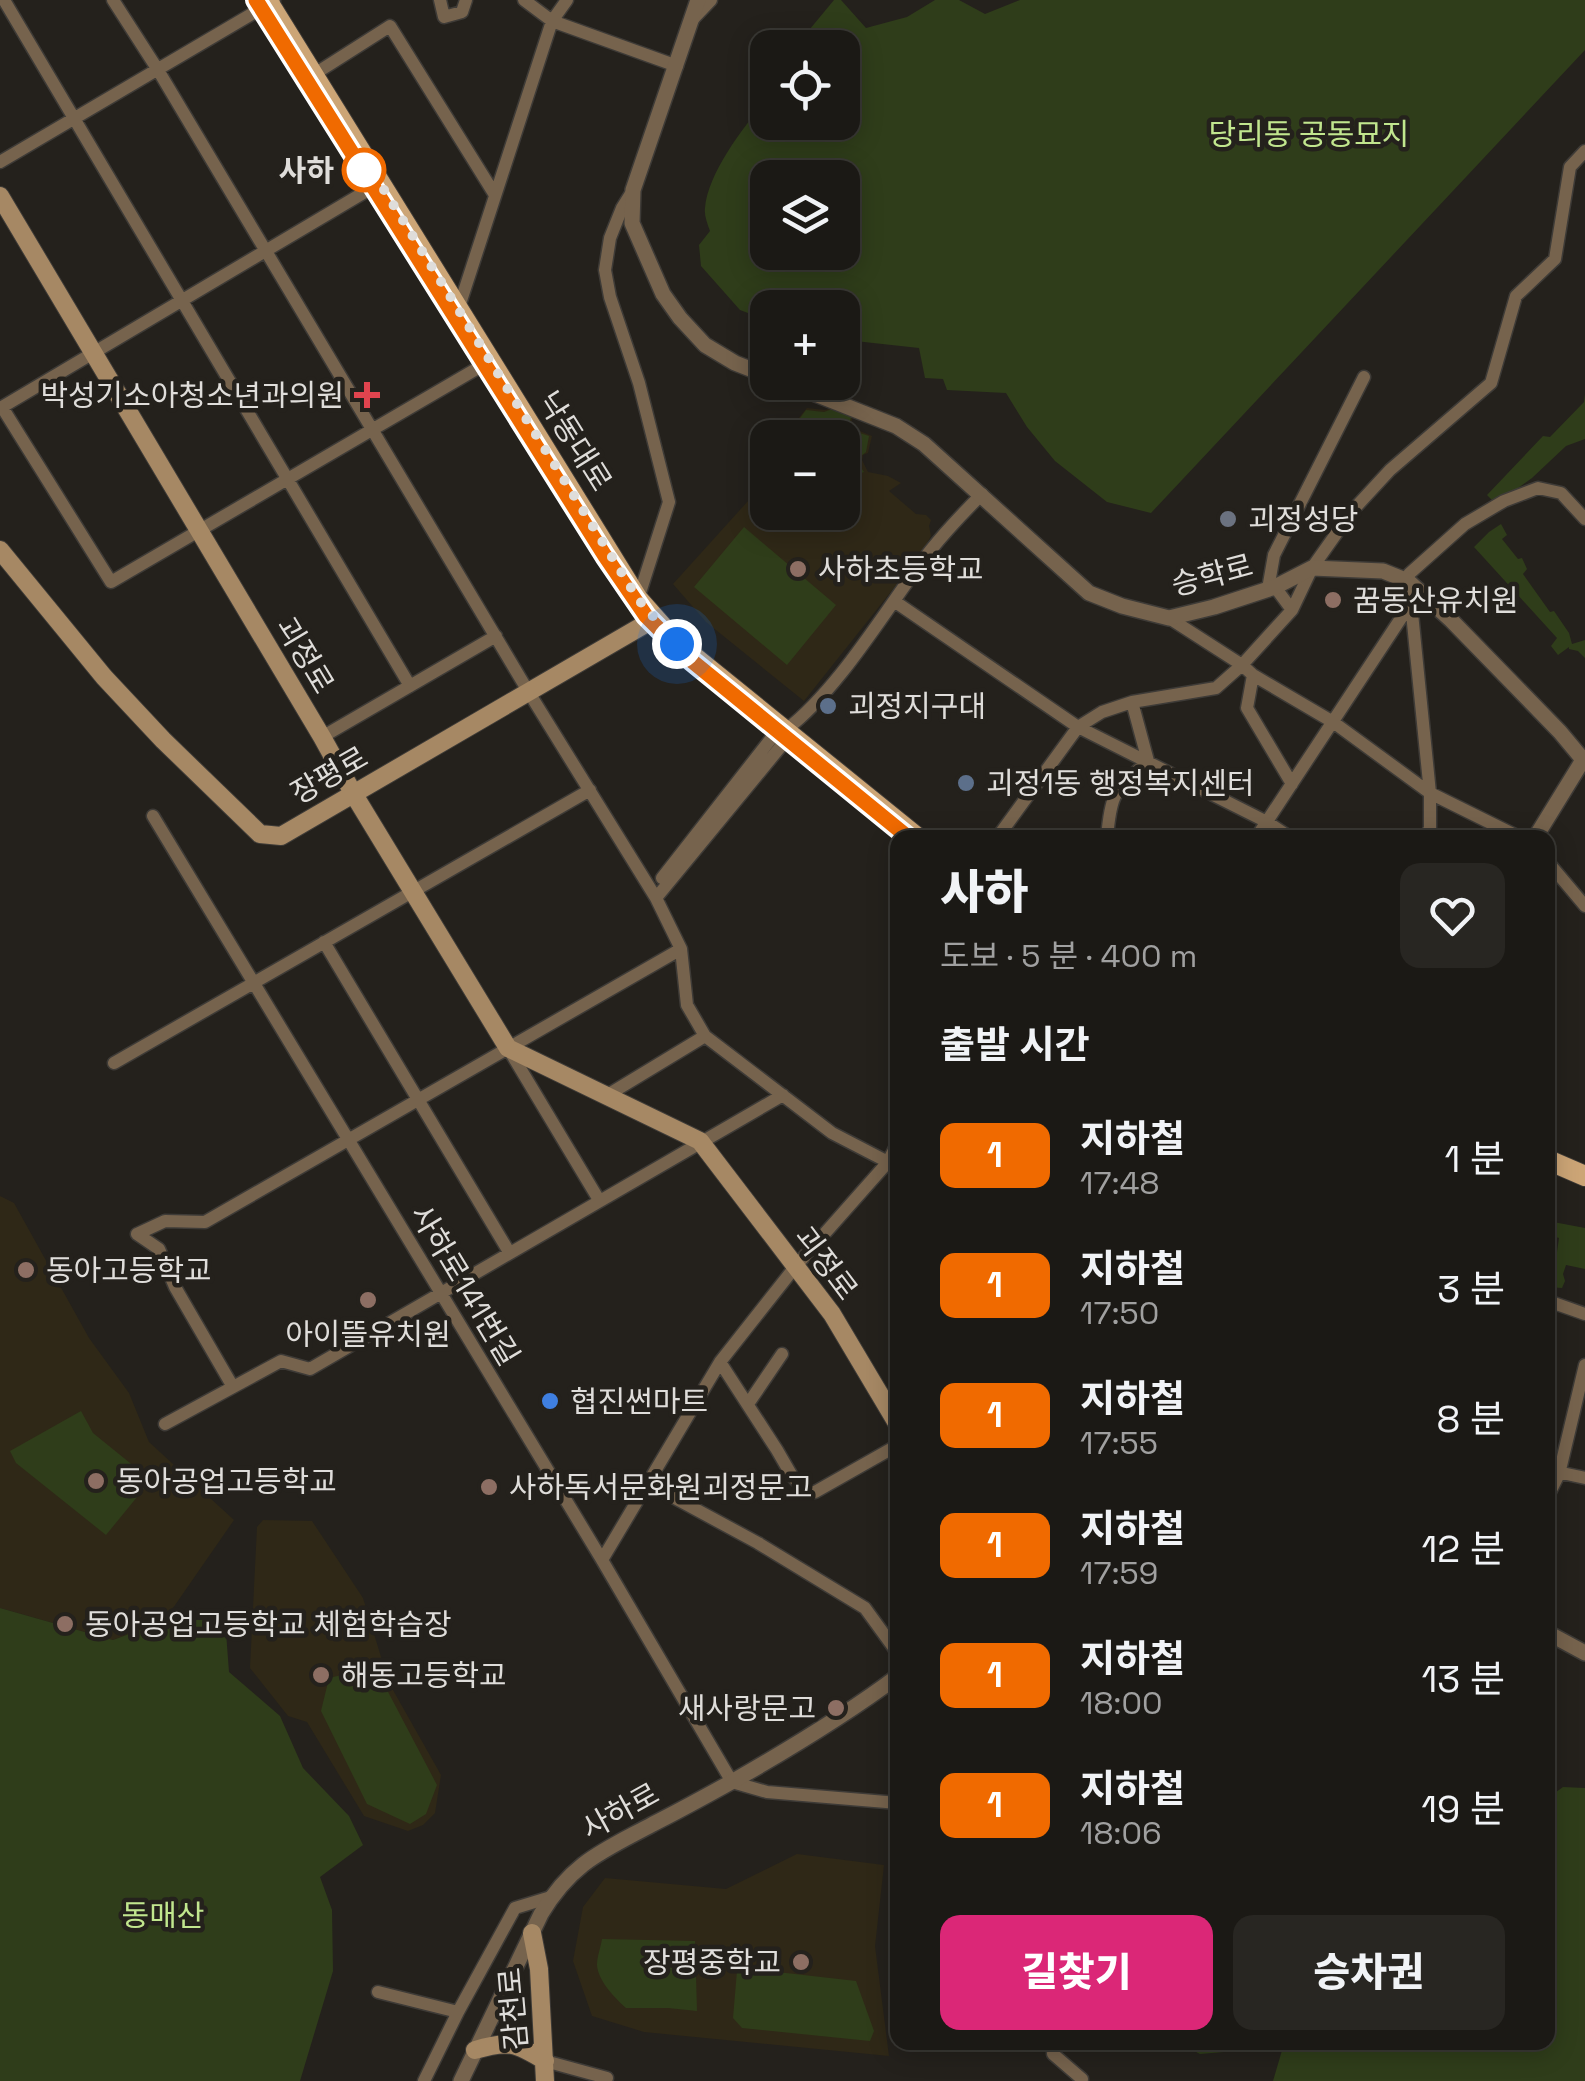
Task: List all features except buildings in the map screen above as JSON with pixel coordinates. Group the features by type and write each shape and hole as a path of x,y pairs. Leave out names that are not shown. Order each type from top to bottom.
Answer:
{"main road":[{"name":"낙동대로","path":"271,1 638,599 677,644 908,830"},
{"name":"괴정로","path":"0,196 508,1048 700,1141 832,1314 890,1412"},
{"name":"장평로","path":"0,550 104,677 260,834 280,836 654,619"},
{"path":"1555,1163 1585,1176"},
{"name":"감천로","path":"532,1933 540,1969 545,2081"},
{"path":"475,2050 493,2044 512,2044 545,2061"}],"street":[{"path":"4,0 410,686"},
{"path":"113,0 654,895 681,949 687,1005 706,1036 832,1133 890,1167"},
{"path":"440,0 444,17 462,12 466,0"},
{"path":"524,0 552,21 677,66"},
{"path":"458,310 552,21 567,0"},
{"path":"638,599 669,502 605,270 610,238 633,190 698,0"},
{"path":"691,22 711,0"},
{"path":"0,162 271,1"},
{"path":"314,75 390,26 495,195"},
{"path":"1003,830 1078,727 1102,712 1132,702 1216,688 1242,666 1292,610 1312,568 1352,510 1390,470 1491,383 1516,296 1556,259 1570,167 1585,151"},
{"path":"380,183 2,407 111,582 490,362"},
{"path":"633,190 632,222 663,294 705,345 750,370"},
{"path":"1292,610 1271,588 1274,556 1364,377"},
{"name":"승학로","path":"830,400 896,426 924,444 1090,593 1122,606 1169,618 1214,608 1271,588 1312,568"},
{"path":"1429,830 1430,794 1409,574 1465,524 1504,501 1538,488 1561,494 1585,519"},
{"path":"654,895 786,730 808,712 932,548 982,494"},
{"path":"1312,568 1384,572 1408,581 1560,732 1584,761 1540,830"},
{"path":"894,601 1078,727 1279,830"},
{"path":"1262,830 1411,603"},
{"path":"1169,618 1253,676 1333,722 1430,794 1504,830"},
{"path":"322,737 496,636"},
{"path":"1253,676 1247,708 1292,784"},
{"path":"1132,702 1148,761"},
{"path":"1108,830 1114,793 1148,761"},
{"path":"114,1063 590,790"},
{"name":"사하로141번길","path":"153,816 732,1782"},
{"path":"1555,870 1585,906"},
{"path":"324,942 509,1252"},
{"path":"233,1387 175,1287 160,1250 137,1234 165,1221 205,1222 681,949"},
{"path":"606,1096 706,1036"},
{"path":"508,1048 598,1200"},
{"path":"165,1424 282,1360 310,1369 782,1095"},
{"path":"602,1560 720,1362 795,1268 890,1170"},
{"path":"1555,1303 1585,1314"},
{"path":"748,1404 782,1354"},
{"path":"720,1362 792,1476 807,1492 814,1492 890,1449"},
{"path":"1555,1465 1585,1365"},
{"path":"1555,1472 1585,1478"},
{"path":"648,1483 865,1608 890,1642"},
{"path":"1555,1637 1585,1653"},
{"name":"사하로","path":"461,2081 551,1897 572,1873 594,1856 825,1728 890,1682"},
{"path":"732,1782 767,1792 890,1801"},
{"path":"424,2081 514,1908 551,1897"},
{"path":"378,1992 458,2012"},
{"path":"1053,2050 1053,2054 1082,2079"},
{"path":"545,2061 606,2078"}],"shaded area":[{"name":"사하초등학교","path":"807,408 833,408 853,416 852,420 797,420"},
{"name":"사하초등학교","path":"860,431 872,436 862,460 868,472 901,483 889,491 916,514 931,520 931,536 921,554 804,701 706,622 673,584 750,499 750,530 860,530"},
{"name":"동아공업고등학교","path":"0,1196 14,1203 89,1338 129,1393 149,1442 234,1520 164,1621 113,1640 0,1608"},
{"name":"해동고등학교","path":"263,1520 312,1521 363,1598 389,1683 441,1775 435,1813 423,1825 408,1831 364,1816 307,1722 288,1716 250,1668 257,1527"},
{"path":"797,1854 884,1865 875,1946 889,2056 644,2032 592,2016 573,1961 583,1907 605,1878 726,1889"}],"green space":[{"name":"당리동 공동묘지","path":"834,0 841,0 866,28 907,17 935,0 959,0 985,14 1020,0 1585,0 1585,50 1151,513 1107,502 1055,461 1006,393 947,390 943,379 925,378 919,348 860,342 860,290 750,290 750,314 740,310 701,266 699,245 710,231 705,213 712,181 750,121 750,140 860,140 860,30 809,30"},
{"path":"1585,394 1585,439 1566,446 1496,504 1487,495 1543,436 1550,437 1584,402"},
{"path":"832,409 851,417 798,420 806,410"},
{"path":"860,433 869,436 866,452 861,456 864,472 860,474"},
{"path":"1501,524 1507,535 1502,539 1518,559 1522,558 1527,569 1523,574 1550,612 1554,611 1572,644 1585,640 1585,658 1569,647 1558,655 1551,646 1557,638 1474,547"},
{"path":"744,527 836,605 787,665 694,587"},
{"path":"1555,1222 1585,1228 1585,1269 1566,1265 1562,1288 1555,1288 1559,1238 1555,1237"},
{"path":"81,1411 93,1433 151,1480 106,1535 16,1463 10,1451"},
{"name":"동매산","path":"0,1608 113,1640 164,1621 225,1619 229,1672 280,1716 303,1768 349,1816 363,1845 320,1877 332,1910 333,1971 300,2081 0,2081"},
{"path":"375,1667 437,1785 426,1814 410,1824 367,1804 321,1711 329,1678"},
{"path":"1563,1787 1585,1788 1585,2081 1273,2081 1282,2050 1555,2050 1555,1793"},
{"path":"602,1939 695,1941 697,2011 626,2008 600,1977 597,1962"},
{"path":"741,1968 856,1981 874,2031 870,2041 742,2028 733,2018 737,1971"},
{"path":"1192,2050 1247,2050 1200,2054"}],"metro line":[{"name":"1","path":"256,0 646,616 687,657 899,830"}],"place":[{"name":"사하","path":"364,170"},
{"name":"박성기소아청소년과의원","path":"367,395"},
{"name":"괴정성당","path":"1228,519"},
{"name":"사하초등학교","path":"798,569"},
{"name":"꿈동산유치원","path":"1333,600"},
{"name":"괴정지구대","path":"828,706"},
{"name":"괴정1동 행정복지센터","path":"966,783"},
{"name":"동아고등학교","path":"26,1270"},
{"name":"아이뜰유치원","path":"368,1300"},
{"name":"협진썬마트","path":"550,1401"},
{"name":"동아공업고등학교","path":"96,1481"},
{"name":"사하독서문화원괴정문고","path":"489,1487"},
{"name":"동아공업고등학교 체험학습장","path":"65,1624"},
{"name":"해동고등학교","path":"321,1675"},
{"name":"새사랑문고","path":"836,1708"},
{"name":"장평중학교","path":"801,1962"}],"route":[{"path":"364,170 363,156 638,599 677,644"}]}
